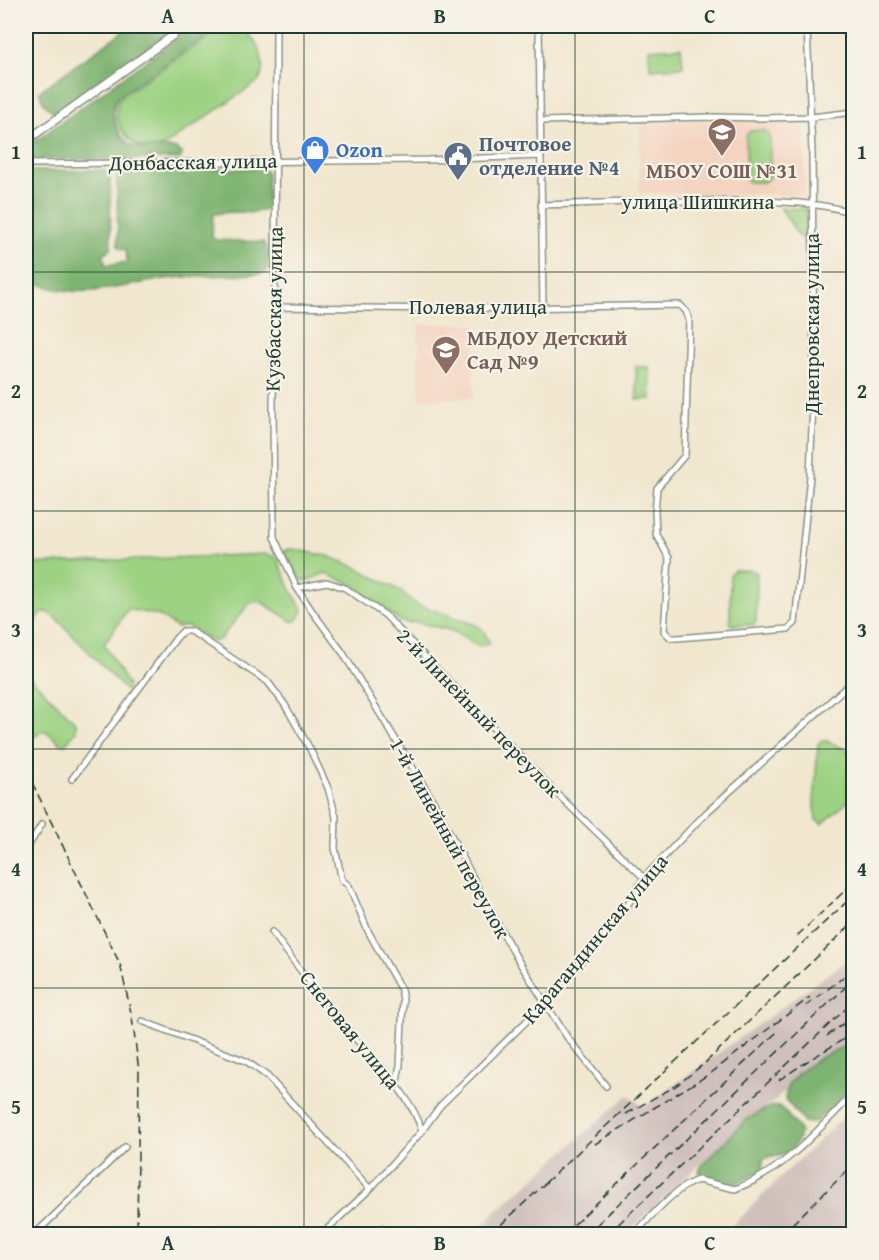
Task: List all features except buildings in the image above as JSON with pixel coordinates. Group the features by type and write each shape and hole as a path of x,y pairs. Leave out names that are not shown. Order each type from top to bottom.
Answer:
{"main road":[{"path":"26,141 186,26"}],"street":[{"name":"Кузбасская улица","path":"276,26 273,522 274,537 297,588"},
{"path":"539,26 543,306"},
{"name":"Днепровская улица","path":"685,455 657,488 656,534 669,558 664,631 671,638 788,629 795,623 810,476 814,378 811,117 807,26"},
{"path":"540,121 811,117 854,112"},
{"name":"Донбасская улица","path":"26,164 541,156"},
{"name":"улица Шишкина","path":"542,205 693,200 812,203 854,213"},
{"name":"Полевая улица","path":"275,307 453,309 680,305 686,310 689,320 685,455"},
{"name":"2-й Линейный переулок","path":"297,588 327,582 345,588 385,615 549,786 644,878"},
{"name":"1-й Линейный переулок","path":"297,588 343,653 436,806 492,915 545,1003 577,1051 606,1086"},
{"path":"72,779 183,631 190,631 268,682 285,705 328,788 336,817 337,864 342,880 349,886 368,931 401,990 403,1000 396,1086"},
{"name":"Карагандинская улица","path":"322,1234 370,1189 422,1131 440,1106 545,1003 624,911 644,878 707,812 853,680"},
{"path":"26,850 42,824"},
{"name":"Снеговая улица","path":"272,932 317,991 396,1086 419,1119 422,1131"},
{"path":"142,1021 246,1061 267,1076 370,1189"},
{"path":"634,1234 679,1190 693,1181 698,1179 723,1188 735,1189 767,1173 785,1161 854,1093"},
{"path":"36,1234 125,1147"}],"shaded area":[{"name":"МБОУ СОШ №31","path":"804,119 805,195 639,193 640,121"},
{"name":"МБДОУ Детский Сад №9","path":"418,324 476,324 473,398 419,399"},
{"path":"853,956 853,1050 812,1069 689,1174 626,1234 472,1234 628,1095 644,1107"},
{"path":"853,1108 853,1234 724,1234 786,1172"}],"green space":[{"path":"123,26 177,26 57,111 52,111 42,100 40,91 123,31"},
{"path":"194,26 227,26 219,28 120,95 114,108 115,122 122,136 130,144 139,148 176,149 182,154 180,159 26,159 26,148"},
{"path":"228,27 245,32 257,46 262,64 259,81 165,145 153,149 142,147 127,137 116,113 122,96 220,30"},
{"path":"681,47 683,67 650,69 649,49"},
{"path":"764,130 770,136 770,177 764,182 749,182 746,178 746,136 750,131"},
{"path":"262,168 267,172 268,207 256,212 227,212 213,215 212,237 216,240 263,242 268,264 267,271 261,274 173,278 117,288 79,291 43,286 26,277 26,171 103,170 110,174 111,249 103,254 106,265 127,262 126,250 118,247 117,175 124,171"},
{"path":"781,208 806,209 806,237 799,237"},
{"path":"636,367 649,367 651,399 637,400"},
{"path":"292,549 328,556 353,566 399,590 416,604 476,625 483,630 490,644 477,646 453,631 416,622 400,621 351,584 325,573 307,581 302,580 284,554 286,550"},
{"path":"267,554 277,558 303,610 298,620 293,622 260,601 250,603 220,639 214,642 187,626 177,628 160,616 128,609 104,644 128,686 127,692 57,619 47,612 42,613 26,631 26,564"},
{"path":"734,570 751,570 757,573 754,625 732,625 730,623 730,575"},
{"path":"26,673 76,723 76,731 65,744 61,744 46,731 42,731 26,743"},
{"path":"821,741 827,741 854,753 853,797 822,824 816,820 814,802 818,744"},
{"path":"853,1042 853,1087 814,1123 804,1122 785,1099 788,1085 798,1073 820,1058"},
{"path":"775,1106 780,1106 800,1130 799,1138 792,1148 779,1156 763,1160 763,1170 733,1185 702,1177 699,1171 702,1165 746,1120"}],"railway":[{"path":"26,770 120,964 132,1017 139,1071 137,1234"},
{"path":"797,936 854,882"},
{"path":"545,1183 854,895"},
{"path":"626,1114 677,1085 705,1063 854,922"},
{"path":"806,1006 854,969"},
{"path":"587,1234 854,979"},
{"path":"595,1144 711,1073 810,997"},
{"path":"608,1234 854,1001"},
{"path":"827,1036 854,1016"},
{"path":"564,1234 777,1032"},
{"path":"779,1080 854,1033"},
{"path":"782,1234 854,1164"},
{"path":"491,1234 550,1179"},
{"path":"372,1234 383,1224"},
{"path":"385,1234 390,1230"}],"place":[{"name":"МБОУ СОШ №31","path":"722,158"},
{"name":"Ozon","path":"315,176"},
{"name":"Почтовое отделение №4","path":"458,182"},
{"name":"МБДОУ Детский Сад №9","path":"446,376"}]}
